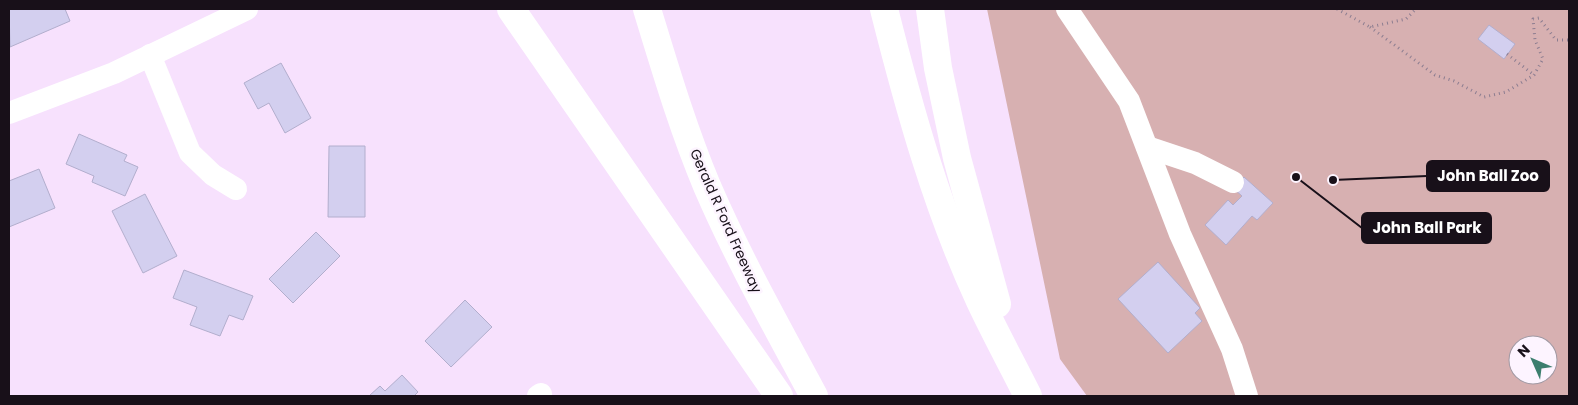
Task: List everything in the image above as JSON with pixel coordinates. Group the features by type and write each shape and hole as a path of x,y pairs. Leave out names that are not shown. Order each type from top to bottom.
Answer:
{"highway":[{"path":"511,9 779,396"},
{"name":"Gerald R Ford Freeway","path":"647,9 672,89 707,185 756,291 814,396"},
{"path":"884,9 904,89 942,206 979,300 1028,396"},
{"path":"930,9 938,68 956,158 1013,366"}],"street":[{"path":"9,113 114,73 247,9"},
{"path":"1067,9 1129,101 1180,234 1232,349 1247,396"},
{"path":"150,55 190,153 213,174 236,190"},
{"path":"1147,146 1195,163 1233,182"}],"path":[{"path":"1338,9 1370,27 1436,75 1454,81 1484,97 1506,92 1534,75 1543,58 1535,40 1533,19 1539,18 1544,21 1556,40 1568,40 1569,38"},
{"path":"1370,27 1406,19 1416,9"},
{"path":"1507,54 1534,75"}],"shaded area":[{"path":"987,9 1569,9 1569,396 1087,396 1060,359"}],"building":[{"path":"9,9 65,9 70,21 10,47"},
{"path":"1489,25 1515,44 1504,59 1478,39"},
{"path":"281,63 311,118 285,133 269,103 258,109 244,83"},
{"path":"79,134 127,155 124,161 138,167 125,196 92,182 94,176 66,164"},
{"path":"329,146 365,146 365,217 328,217"},
{"path":"39,169 55,208 9,227 9,181"},
{"path":"1244,177 1273,203 1257,220 1252,216 1226,245 1205,225 1228,200 1233,205 1242,196 1234,189"},
{"path":"145,194 177,256 143,273 112,211"},
{"path":"316,232 340,256 293,303 269,279"},
{"path":"1158,262 1200,308 1195,313 1202,321 1168,353 1118,299"},
{"path":"184,270 253,296 243,320 229,315 220,336 190,325 197,307 173,298"},
{"path":"465,300 492,327 451,367 425,341"},
{"path":"402,375 418,392 414,396 369,396 380,386 385,391"}],"place":[{"name":"John Ball Park","path":"1296,177"},
{"name":"John Ball Zoo","path":"1333,180"}]}
